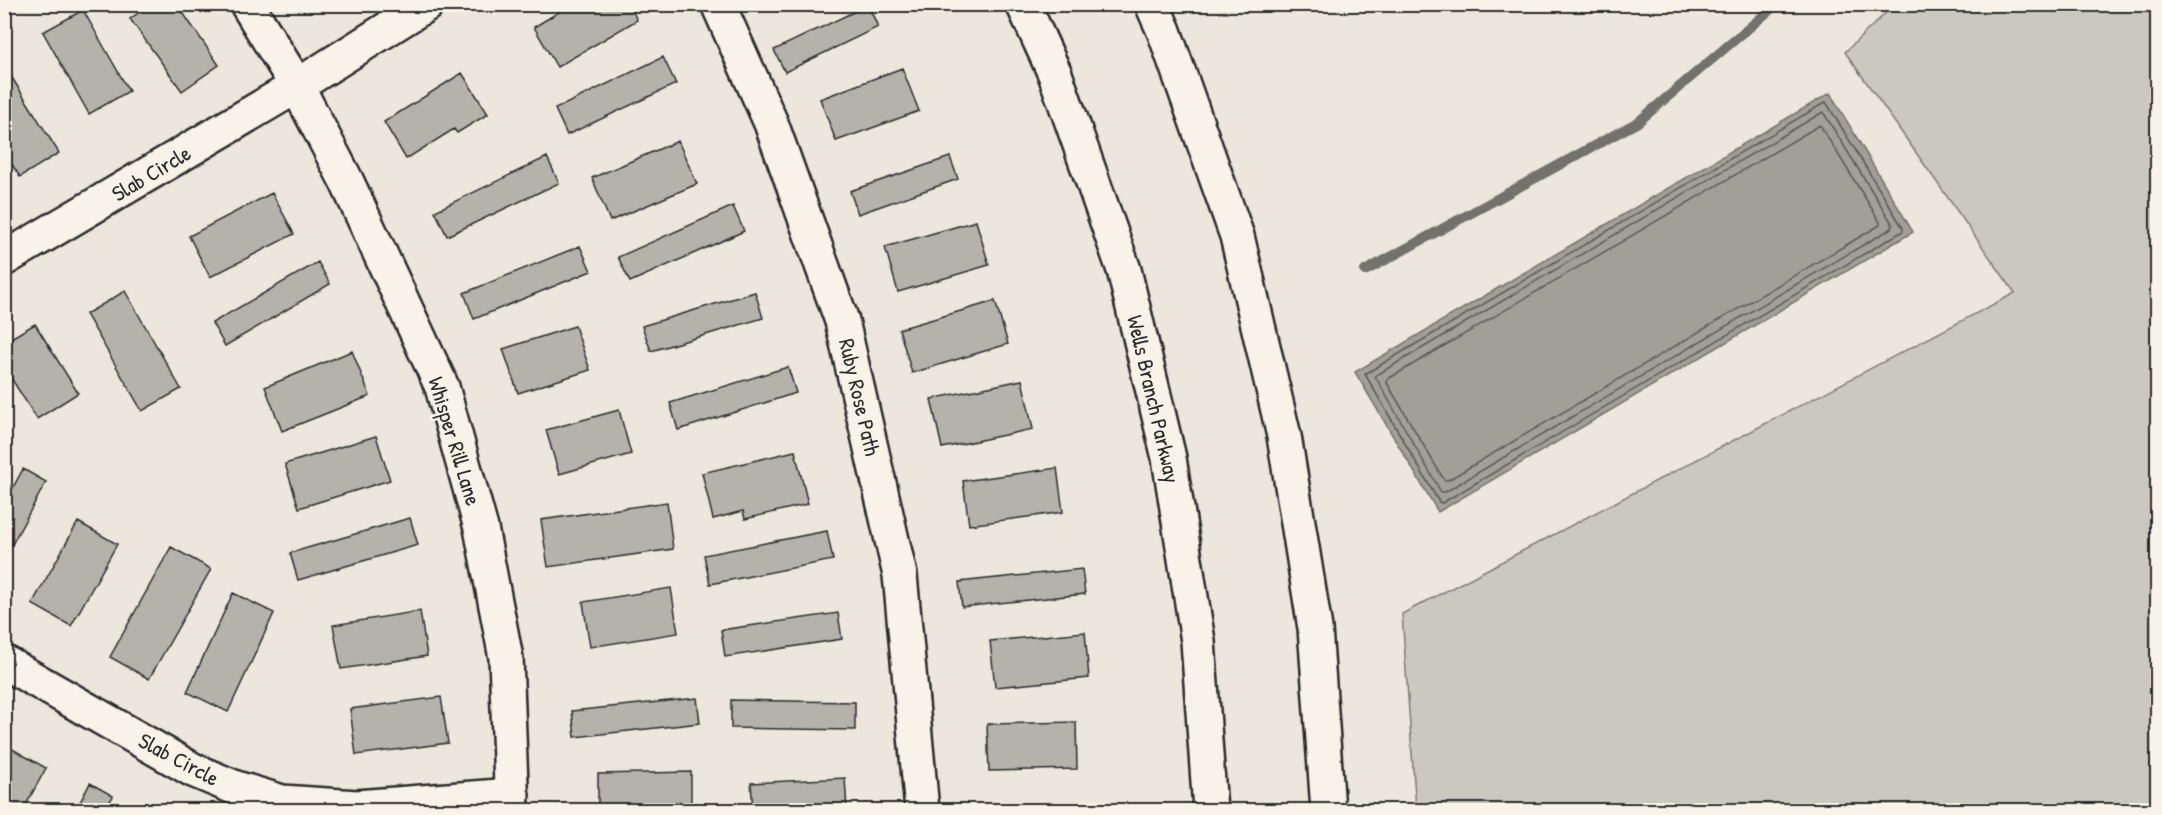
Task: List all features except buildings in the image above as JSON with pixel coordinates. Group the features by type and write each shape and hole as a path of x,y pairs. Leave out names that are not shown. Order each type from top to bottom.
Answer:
{"street":[{"name":"Whisper Rill Lane","path":"247,4 297,86 346,180 442,387 480,528 506,658 512,803"},
{"name":"Slab Circle","path":"4,259 297,86 427,4"},
{"name":"Ruby Rose Path","path":"718,4 771,123 842,321 900,575 922,810"},
{"name":"Wells Branch Parkway","path":"1023,4 1055,75 1124,270 1169,458 1198,641 1210,810"},
{"path":"1152,4 1164,31 1237,236 1284,436 1315,628 1328,810"},
{"name":"Slab Circle","path":"4,662 193,770 236,788 282,802 357,807 512,803"}],"shaded area":[{"path":"1894,5 2157,5 2157,810 1416,810 1402,614 2015,293 1845,52"}],"water":[{"path":"1830,93 1913,232 1438,512 1355,372"}],"waterway":[{"path":"1365,271 1638,122 1777,4"}]}
